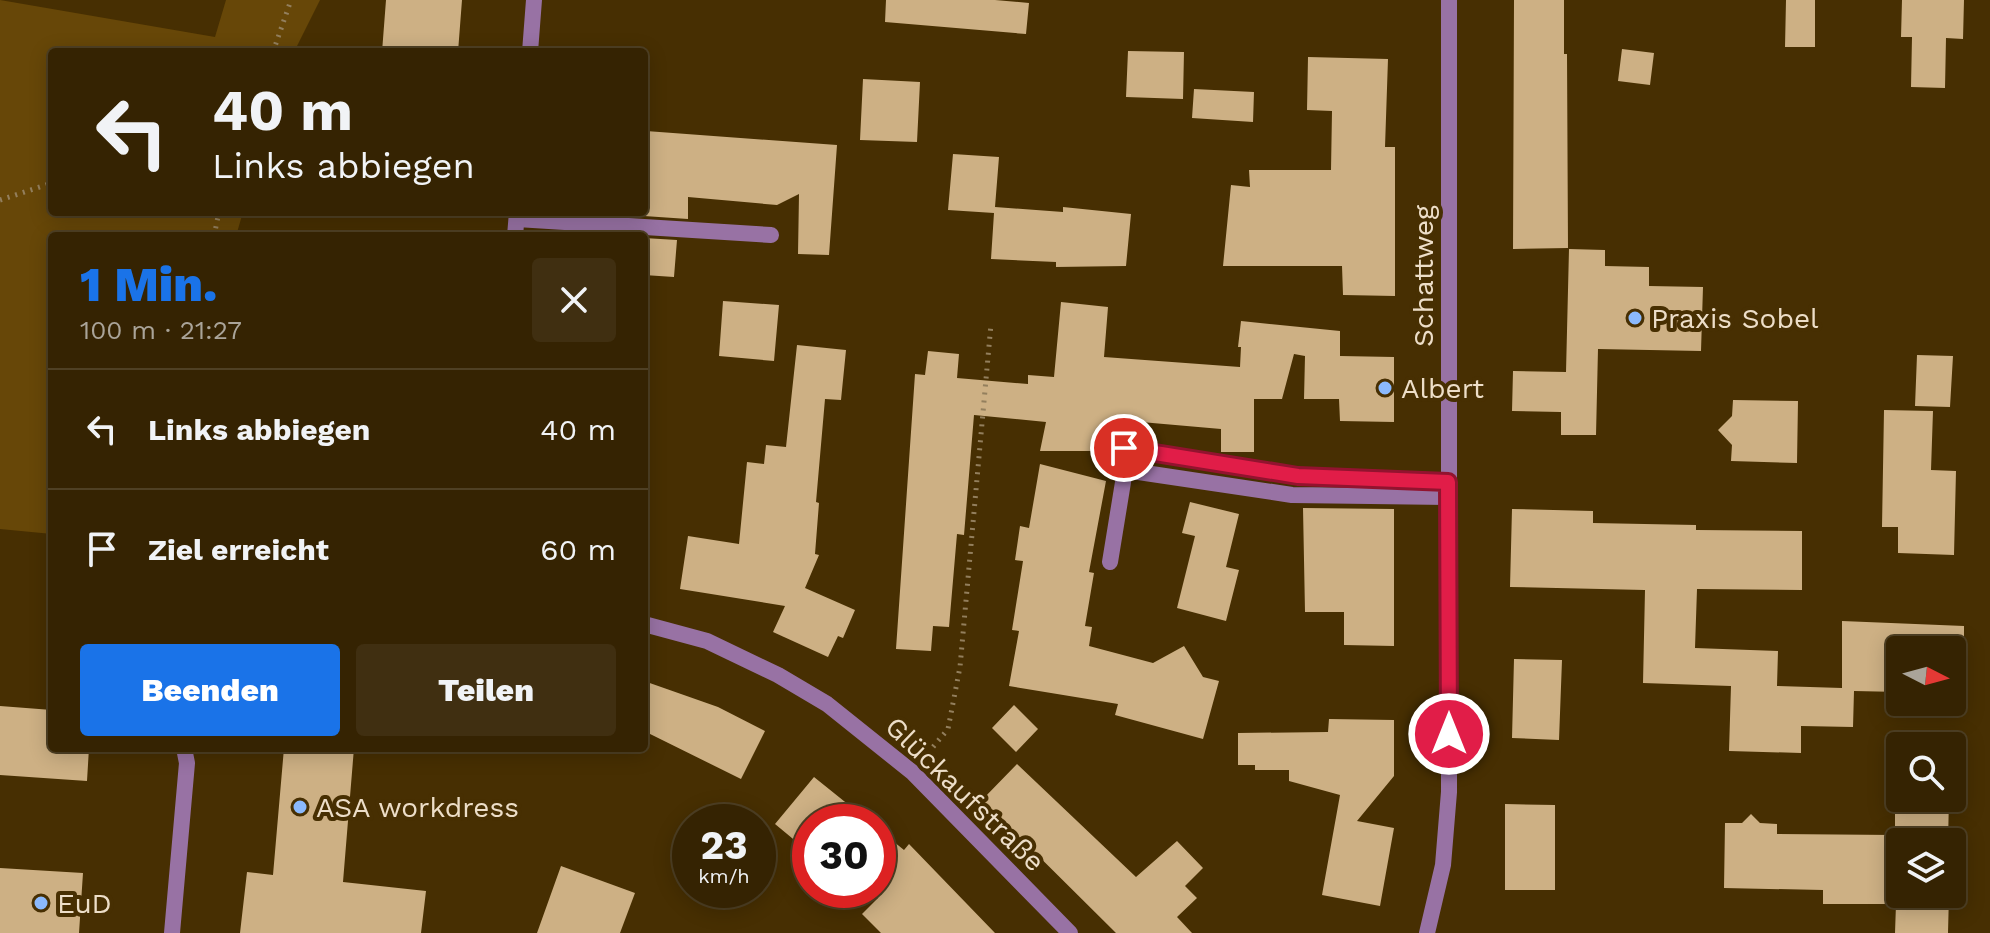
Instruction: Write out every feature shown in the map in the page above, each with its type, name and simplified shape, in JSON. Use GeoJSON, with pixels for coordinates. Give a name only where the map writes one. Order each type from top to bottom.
{"type":"FeatureCollection","features":[{"type":"Feature","properties":{"kind":"street"},"geometry":{"type":"LineString","coordinates":[[530,48],[534,0]]}},
{"type":"Feature","properties":{"kind":"street","name":"Schattweg"},"geometry":{"type":"LineString","coordinates":[[1427,933],[1443,865],[1449,792],[1449,0]]}},
{"type":"Feature","properties":{"kind":"street"},"geometry":{"type":"LineString","coordinates":[[516,222],[771,235]]}},
{"type":"Feature","properties":{"kind":"street"},"geometry":{"type":"LineString","coordinates":[[1124,448],[1298,476],[1448,490]]}},
{"type":"Feature","properties":{"kind":"street"},"geometry":{"type":"LineString","coordinates":[[1110,562],[1125,470],[1292,495],[1448,490]]}},
{"type":"Feature","properties":{"kind":"street","name":"Glückaufstraße"},"geometry":{"type":"LineString","coordinates":[[648,625],[707,641],[778,675],[827,704],[912,772],[1065,931]]}},
{"type":"Feature","properties":{"kind":"street"},"geometry":{"type":"LineString","coordinates":[[172,933],[187,763],[185,752]]}},
{"type":"Feature","properties":{"kind":"path"},"geometry":{"type":"LineString","coordinates":[[274,48],[291,0]]}},
{"type":"Feature","properties":{"kind":"path"},"geometry":{"type":"LineString","coordinates":[[0,200],[48,184]]}},
{"type":"Feature","properties":{"kind":"path"},"geometry":{"type":"LineString","coordinates":[[912,772],[948,729],[960,667],[991,324]]}},
{"type":"Feature","properties":{"kind":"shaded area"},"geometry":{"type":"Polygon","coordinates":[[[0,0],[215,37],[226,0],[320,0],[296,48],[48,48],[48,216],[242,216],[237,232],[48,232],[48,534],[0,529],[0,0]]]}},
{"type":"Feature","properties":{"kind":"building"},"geometry":{"type":"Polygon","coordinates":[[[386,0],[462,0],[458,48],[382,48],[386,0]]]}},
{"type":"Feature","properties":{"kind":"building"},"geometry":{"type":"Polygon","coordinates":[[[886,0],[1029,3],[1026,34],[885,22],[886,0]]]}},
{"type":"Feature","properties":{"kind":"building"},"geometry":{"type":"Polygon","coordinates":[[[1514,0],[1564,0],[1568,248],[1513,249],[1514,0]]]}},
{"type":"Feature","properties":{"kind":"building"},"geometry":{"type":"Polygon","coordinates":[[[1786,0],[1815,0],[1815,47],[1785,47],[1786,0]]]}},
{"type":"Feature","properties":{"kind":"building"},"geometry":{"type":"Polygon","coordinates":[[[1902,0],[1964,0],[1963,39],[1946,38],[1945,88],[1911,87],[1912,37],[1901,37],[1902,0]]]}},
{"type":"Feature","properties":{"kind":"building"},"geometry":{"type":"Polygon","coordinates":[[[1622,49],[1654,53],[1650,85],[1618,81],[1622,49]]]}},
{"type":"Feature","properties":{"kind":"building"},"geometry":{"type":"Polygon","coordinates":[[[1128,51],[1184,52],[1183,99],[1126,97],[1128,51]]]}},
{"type":"Feature","properties":{"kind":"building"},"geometry":{"type":"Polygon","coordinates":[[[1308,57],[1388,59],[1385,147],[1395,147],[1395,296],[1343,295],[1342,266],[1223,266],[1231,185],[1250,187],[1249,170],[1331,170],[1332,111],[1307,110],[1308,57]]]}},
{"type":"Feature","properties":{"kind":"building"},"geometry":{"type":"Polygon","coordinates":[[[863,79],[920,82],[917,142],[860,140],[863,79]]]}},
{"type":"Feature","properties":{"kind":"building"},"geometry":{"type":"Polygon","coordinates":[[[1194,89],[1254,92],[1253,122],[1192,118],[1194,89]]]}},
{"type":"Feature","properties":{"kind":"building"},"geometry":{"type":"Polygon","coordinates":[[[648,131],[837,145],[829,255],[798,254],[799,194],[777,205],[688,197],[688,219],[644,216],[648,216],[648,131]]]}},
{"type":"Feature","properties":{"kind":"building"},"geometry":{"type":"Polygon","coordinates":[[[953,154],[999,157],[995,207],[1063,212],[1063,207],[1131,214],[1126,266],[1056,267],[1056,262],[991,259],[994,213],[948,210],[953,154]]]}},
{"type":"Feature","properties":{"kind":"building"},"geometry":{"type":"Polygon","coordinates":[[[648,238],[677,240],[674,277],[648,275],[648,238]]]}},
{"type":"Feature","properties":{"kind":"building"},"geometry":{"type":"Polygon","coordinates":[[[1569,249],[1605,250],[1605,266],[1649,267],[1649,286],[1703,287],[1701,351],[1598,349],[1596,435],[1561,435],[1561,412],[1512,411],[1513,371],[1566,372],[1569,249]]]}},
{"type":"Feature","properties":{"kind":"building"},"geometry":{"type":"Polygon","coordinates":[[[723,301],[779,305],[774,361],[719,356],[723,301]]]}},
{"type":"Feature","properties":{"kind":"building"},"geometry":{"type":"Polygon","coordinates":[[[1061,302],[1108,307],[1104,357],[1240,367],[1241,347],[1238,347],[1241,321],[1340,331],[1340,356],[1394,357],[1394,422],[1340,421],[1339,399],[1304,399],[1305,356],[1294,354],[1282,399],[1254,399],[1254,452],[1221,452],[1221,429],[1118,420],[1112,451],[1040,451],[1046,422],[974,415],[964,535],[957,534],[949,627],[933,626],[931,651],[896,649],[915,374],[925,375],[928,351],[959,354],[957,378],[1028,384],[1028,375],[1054,377],[1061,302]]]}},
{"type":"Feature","properties":{"kind":"building"},"geometry":{"type":"Polygon","coordinates":[[[797,345],[846,350],[841,400],[825,399],[816,502],[819,503],[815,554],[819,555],[805,588],[855,610],[843,638],[838,636],[828,657],[773,632],[785,606],[680,589],[688,536],[739,544],[747,462],[764,464],[766,445],[786,447],[797,345]]]}},
{"type":"Feature","properties":{"kind":"building"},"geometry":{"type":"Polygon","coordinates":[[[1917,355],[1953,356],[1950,407],[1915,406],[1917,355]]]}},
{"type":"Feature","properties":{"kind":"building"},"geometry":{"type":"Polygon","coordinates":[[[1733,400],[1798,401],[1797,463],[1731,461],[1732,445],[1718,430],[1732,416],[1733,400]]]}},
{"type":"Feature","properties":{"kind":"building"},"geometry":{"type":"Polygon","coordinates":[[[1884,410],[1933,411],[1931,470],[1956,471],[1954,555],[1898,553],[1898,527],[1882,527],[1884,410]]]}},
{"type":"Feature","properties":{"kind":"building"},"geometry":{"type":"Polygon","coordinates":[[[1040,464],[1106,481],[1089,572],[1094,573],[1085,626],[1092,627],[1089,646],[1153,663],[1184,646],[1203,677],[1219,681],[1203,739],[1115,715],[1118,704],[1009,686],[1019,631],[1012,630],[1023,561],[1015,560],[1020,526],[1029,528],[1040,464]]]}},
{"type":"Feature","properties":{"kind":"building"},"geometry":{"type":"Polygon","coordinates":[[[1190,502],[1239,514],[1226,567],[1239,570],[1226,621],[1177,608],[1195,536],[1182,533],[1190,502]]]}},
{"type":"Feature","properties":{"kind":"building"},"geometry":{"type":"Polygon","coordinates":[[[1303,508],[1394,509],[1394,646],[1344,645],[1344,612],[1305,612],[1303,508]]]}},
{"type":"Feature","properties":{"kind":"building"},"geometry":{"type":"Polygon","coordinates":[[[1512,509],[1593,511],[1593,523],[1696,525],[1696,530],[1802,531],[1802,590],[1697,589],[1695,648],[1778,651],[1777,686],[1842,688],[1842,621],[1964,626],[1964,636],[1886,636],[1886,692],[1854,691],[1853,727],[1801,726],[1801,753],[1729,751],[1731,686],[1643,683],[1645,590],[1510,587],[1512,509]]]}},
{"type":"Feature","properties":{"kind":"building"},"geometry":{"type":"Polygon","coordinates":[[[1966,654],[1968,654],[1967,707],[1966,654]]]}},
{"type":"Feature","properties":{"kind":"building"},"geometry":{"type":"Polygon","coordinates":[[[1514,659],[1562,660],[1559,740],[1512,738],[1514,659]]]}},
{"type":"Feature","properties":{"kind":"building"},"geometry":{"type":"Polygon","coordinates":[[[648,682],[718,707],[765,731],[741,779],[648,733],[648,682]]]}},
{"type":"Feature","properties":{"kind":"building"},"geometry":{"type":"Polygon","coordinates":[[[1014,705],[1038,729],[1016,752],[992,728],[1014,705]]]}},
{"type":"Feature","properties":{"kind":"building"},"geometry":{"type":"Polygon","coordinates":[[[0,706],[48,710],[48,752],[89,752],[87,781],[0,775],[0,706]]]}},
{"type":"Feature","properties":{"kind":"building"},"geometry":{"type":"Polygon","coordinates":[[[1329,719],[1394,720],[1394,776],[1357,821],[1394,828],[1380,906],[1322,895],[1340,795],[1289,781],[1289,770],[1255,770],[1255,765],[1238,765],[1238,733],[1328,732],[1329,719]]]}},
{"type":"Feature","properties":{"kind":"building"},"geometry":{"type":"Polygon","coordinates":[[[284,752],[354,752],[343,882],[426,891],[421,933],[240,933],[247,872],[273,875],[284,752]]]}},
{"type":"Feature","properties":{"kind":"building"},"geometry":{"type":"Polygon","coordinates":[[[1017,764],[1136,877],[1177,841],[1203,868],[1185,886],[1197,898],[1177,917],[1192,933],[1116,933],[982,800],[1017,764]]]}},
{"type":"Feature","properties":{"kind":"building"},"geometry":{"type":"Polygon","coordinates":[[[814,777],[848,804],[792,804],[792,838],[776,823],[814,777]]]}},
{"type":"Feature","properties":{"kind":"building"},"geometry":{"type":"Polygon","coordinates":[[[1505,804],[1555,805],[1555,890],[1505,890],[1505,804]]]}},
{"type":"Feature","properties":{"kind":"building"},"geometry":{"type":"Polygon","coordinates":[[[1895,812],[1949,812],[1948,828],[1895,828],[1895,812]]]}},
{"type":"Feature","properties":{"kind":"building"},"geometry":{"type":"Polygon","coordinates":[[[1751,814],[1760,823],[1777,824],[1777,834],[1886,835],[1886,904],[1823,904],[1823,890],[1724,888],[1725,823],[1742,823],[1751,814]]]}},
{"type":"Feature","properties":{"kind":"building"},"geometry":{"type":"Polygon","coordinates":[[[896,844],[904,850],[909,844],[995,933],[881,933],[862,914],[868,908],[896,908],[896,844]]]}},
{"type":"Feature","properties":{"kind":"building"},"geometry":{"type":"Polygon","coordinates":[[[561,866],[635,893],[620,933],[537,933],[561,866]]]}},
{"type":"Feature","properties":{"kind":"building","name":"EuD"},"geometry":{"type":"Polygon","coordinates":[[[0,868],[83,873],[79,933],[0,933],[0,868]]]}},
{"type":"Feature","properties":{"kind":"building"},"geometry":{"type":"Polygon","coordinates":[[[1896,908],[1949,908],[1948,933],[1895,933],[1896,908]]]}},
{"type":"Feature","properties":{"kind":"place","name":"Praxis Sobel"},"geometry":{"type":"Point","coordinates":[1635,318]}},
{"type":"Feature","properties":{"kind":"place","name":"Albert"},"geometry":{"type":"Point","coordinates":[1385,388]}},
{"type":"Feature","properties":{"kind":"place","name":"ASA workdress"},"geometry":{"type":"Point","coordinates":[300,807]}},
{"type":"Feature","properties":{"kind":"place","name":"EuD"},"geometry":{"type":"Point","coordinates":[41,903]}},
{"type":"Feature","properties":{"kind":"route"},"geometry":{"type":"LineString","coordinates":[[1124,448],[1298,476],[1448,482],[1449,734]]}}]}
